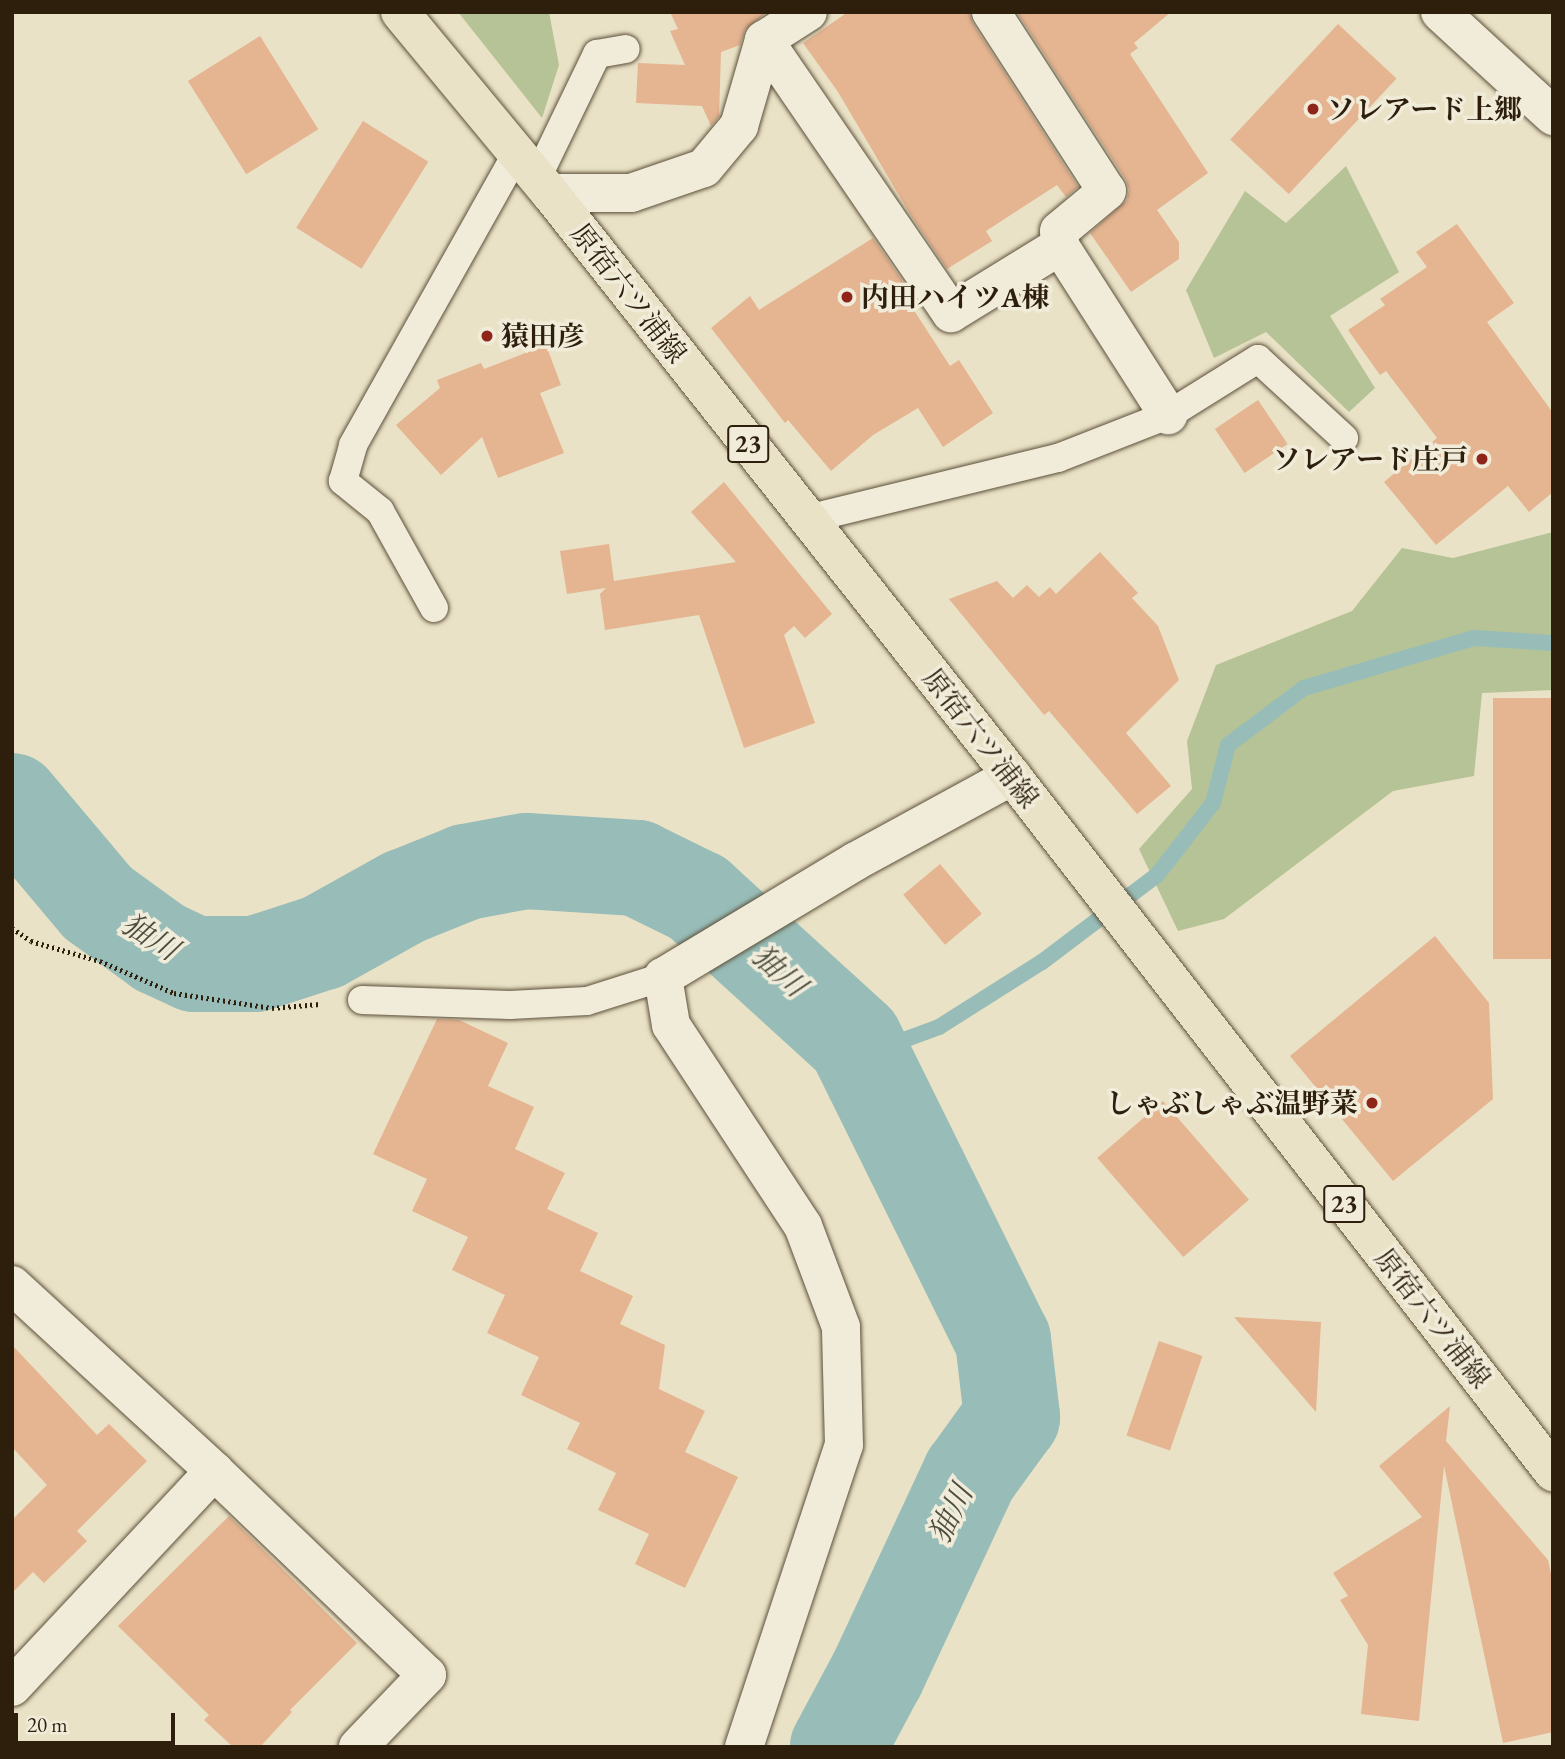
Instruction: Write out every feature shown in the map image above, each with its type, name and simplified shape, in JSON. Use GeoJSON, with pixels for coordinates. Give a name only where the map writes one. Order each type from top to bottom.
{"type":"FeatureCollection","features":[{"type":"Feature","properties":{"kind":"main road","name":"原宿六ツ浦線"},"geometry":{"type":"LineString","coordinates":[[400,12],[534,175],[1012,776],[1553,1472]]}},
{"type":"Feature","properties":{"kind":"street"},"geometry":{"type":"LineString","coordinates":[[534,175],[631,193],[704,168],[738,127],[764,40],[808,12]]}},
{"type":"Feature","properties":{"kind":"street"},"geometry":{"type":"LineString","coordinates":[[991,12],[1107,191],[1059,231],[1060,246],[1168,415]]}},
{"type":"Feature","properties":{"kind":"street"},"geometry":{"type":"LineString","coordinates":[[1440,12],[1553,116]]}},
{"type":"Feature","properties":{"kind":"street"},"geometry":{"type":"LineString","coordinates":[[764,40],[951,313],[1060,246]]}},
{"type":"Feature","properties":{"kind":"street"},"geometry":{"type":"LineString","coordinates":[[744,1747],[844,1445],[841,1326],[803,1226],[671,1025],[663,976],[856,861],[1012,776]]}},
{"type":"Feature","properties":{"kind":"street"},"geometry":{"type":"LineString","coordinates":[[13,1286],[215,1471],[427,1675],[358,1747]]}},
{"type":"Feature","properties":{"kind":"street"},"geometry":{"type":"LineString","coordinates":[[12,1687],[215,1471]]}},
{"type":"Feature","properties":{"kind":"lane"},"geometry":{"type":"LineString","coordinates":[[434,608],[380,511],[343,481],[353,445],[534,175],[597,54],[626,50]]}},
{"type":"Feature","properties":{"kind":"lane"},"geometry":{"type":"LineString","coordinates":[[807,519],[1058,457],[1168,415],[1258,359],[1344,438]]}},
{"type":"Feature","properties":{"kind":"lane"},"geometry":{"type":"LineString","coordinates":[[362,1000],[510,1005],[587,1002],[663,976]]}},
{"type":"Feature","properties":{"kind":"path"},"geometry":{"type":"LineString","coordinates":[[12,928],[31,941],[100,961],[174,993],[272,1008],[362,1000]]}},
{"type":"Feature","properties":{"kind":"green space"},"geometry":{"type":"Polygon","coordinates":[[[458,12],[549,12],[559,65],[542,118],[458,12]]]}},
{"type":"Feature","properties":{"kind":"green space"},"geometry":{"type":"Polygon","coordinates":[[[1346,166],[1399,272],[1330,316],[1375,388],[1349,412],[1266,332],[1214,358],[1186,290],[1245,191],[1286,223],[1346,166]]]}},
{"type":"Feature","properties":{"kind":"green space"},"geometry":{"type":"Polygon","coordinates":[[[1553,532],[1553,690],[1482,693],[1474,776],[1393,791],[1224,919],[1178,931],[1139,849],[1192,789],[1187,741],[1216,665],[1352,611],[1402,548],[1453,558],[1553,532]]]}},
{"type":"Feature","properties":{"kind":"building"},"geometry":{"type":"Polygon","coordinates":[[[670,12],[767,12],[745,30],[740,45],[721,52],[719,116],[711,126],[702,106],[636,103],[638,63],[685,65],[670,31],[678,29],[670,12]]]}},
{"type":"Feature","properties":{"kind":"building"},"geometry":{"type":"Polygon","coordinates":[[[848,12],[969,12],[973,24],[1078,187],[1066,197],[1057,185],[986,231],[992,241],[947,269],[910,214],[838,92],[803,43],[848,12]]]}},
{"type":"Feature","properties":{"kind":"building"},"geometry":{"type":"Polygon","coordinates":[[[1017,12],[1171,12],[1134,43],[1138,48],[1130,54],[1208,173],[1157,210],[1179,242],[1179,259],[1131,292],[1090,233],[1127,200],[1129,190],[1126,180],[1017,12]]]}},
{"type":"Feature","properties":{"kind":"building","name":"ソレアード上郷"},"geometry":{"type":"Polygon","coordinates":[[[1338,24],[1397,79],[1289,194],[1230,140],[1338,24]]]}},
{"type":"Feature","properties":{"kind":"building"},"geometry":{"type":"Polygon","coordinates":[[[260,36],[318,129],[246,174],[188,81],[260,36]]]}},
{"type":"Feature","properties":{"kind":"building"},"geometry":{"type":"Polygon","coordinates":[[[363,121],[428,162],[362,269],[296,228],[363,121]]]}},
{"type":"Feature","properties":{"kind":"building"},"geometry":{"type":"Polygon","coordinates":[[[1457,224],[1514,303],[1487,322],[1553,413],[1553,492],[1529,512],[1508,486],[1436,545],[1384,482],[1437,438],[1386,371],[1380,375],[1348,330],[1385,305],[1380,299],[1427,267],[1416,252],[1457,224]]]}},
{"type":"Feature","properties":{"kind":"building"},"geometry":{"type":"Polygon","coordinates":[[[873,238],[910,292],[904,295],[950,366],[959,360],[993,413],[943,447],[918,408],[873,435],[831,471],[788,420],[785,423],[711,328],[750,296],[759,310],[873,238]]]}},
{"type":"Feature","properties":{"kind":"building"},"geometry":{"type":"Polygon","coordinates":[[[546,345],[561,385],[540,393],[564,453],[498,478],[482,437],[441,475],[396,425],[440,388],[437,380],[481,363],[484,369],[546,345]]]}},
{"type":"Feature","properties":{"kind":"building"},"geometry":{"type":"Polygon","coordinates":[[[1258,400],[1288,444],[1245,473],[1215,429],[1258,400]]]}},
{"type":"Feature","properties":{"kind":"building"},"geometry":{"type":"Polygon","coordinates":[[[724,482],[832,614],[805,638],[794,626],[784,635],[815,723],[744,748],[699,615],[605,630],[600,594],[606,588],[567,594],[560,551],[609,544],[614,581],[736,562],[691,512],[724,482]]]}},
{"type":"Feature","properties":{"kind":"building"},"geometry":{"type":"Polygon","coordinates":[[[1100,552],[1138,593],[1132,598],[1158,626],[1179,680],[1126,733],[1171,786],[1137,814],[1049,711],[1044,715],[949,599],[997,581],[1013,598],[1027,585],[1039,597],[1050,587],[1056,594],[1100,552]]]}},
{"type":"Feature","properties":{"kind":"building"},"geometry":{"type":"Polygon","coordinates":[[[1493,698],[1553,698],[1553,959],[1493,959],[1493,698]]]}},
{"type":"Feature","properties":{"kind":"building"},"geometry":{"type":"Polygon","coordinates":[[[940,864],[982,914],[945,945],[903,895],[940,864]]]}},
{"type":"Feature","properties":{"kind":"building"},"geometry":{"type":"Polygon","coordinates":[[[1435,936],[1489,1003],[1493,1099],[1393,1181],[1290,1056],[1435,936]]]}},
{"type":"Feature","properties":{"kind":"building"},"geometry":{"type":"Polygon","coordinates":[[[437,1019],[459,1020],[508,1043],[488,1086],[534,1107],[515,1149],[565,1173],[547,1209],[598,1233],[580,1271],[633,1296],[620,1324],[665,1345],[659,1389],[705,1411],[685,1452],[738,1477],[685,1588],[635,1564],[649,1534],[598,1510],[616,1473],[567,1449],[580,1423],[521,1395],[539,1357],[487,1333],[505,1295],[452,1270],[468,1237],[412,1211],[427,1179],[373,1154],[437,1019]]]}},
{"type":"Feature","properties":{"kind":"building"},"geometry":{"type":"Polygon","coordinates":[[[1163,1101],[1249,1200],[1183,1257],[1097,1158],[1163,1101]]]}},
{"type":"Feature","properties":{"kind":"building"},"geometry":{"type":"Polygon","coordinates":[[[1234,1317],[1321,1322],[1316,1412],[1234,1317]]]}},
{"type":"Feature","properties":{"kind":"building"},"geometry":{"type":"Polygon","coordinates":[[[1159,1341],[1202,1356],[1170,1451],[1126,1436],[1159,1341]]]}},
{"type":"Feature","properties":{"kind":"building"},"geometry":{"type":"Polygon","coordinates":[[[12,1345],[97,1435],[109,1424],[147,1461],[77,1531],[87,1541],[44,1583],[33,1572],[12,1593],[12,1520],[47,1485],[12,1447],[12,1345]]]}},
{"type":"Feature","properties":{"kind":"building"},"geometry":{"type":"Polygon","coordinates":[[[1450,1406],[1446,1441],[1548,1560],[1553,1583],[1553,1732],[1503,1743],[1444,1466],[1419,1721],[1361,1714],[1368,1645],[1340,1600],[1348,1596],[1333,1573],[1422,1517],[1379,1466],[1450,1406]]]}},
{"type":"Feature","properties":{"kind":"building"},"geometry":{"type":"Polygon","coordinates":[[[229,1516],[357,1643],[290,1710],[292,1712],[260,1747],[233,1747],[204,1720],[209,1715],[118,1626],[229,1516]]]}},
{"type":"Feature","properties":{"kind":"waterway"},"geometry":{"type":"LineString","coordinates":[[863,1055],[939,1027],[1042,962],[1157,875],[1213,803],[1228,745],[1304,688],[1474,638],[1553,643]]}},
{"type":"Feature","properties":{"kind":"waterway","name":"㹨川"},"geometry":{"type":"LineString","coordinates":[[12,801],[98,903],[160,948],[195,964],[255,964],[323,942],[404,897],[466,872],[526,861],[637,868],[698,898],[855,1041],[1003,1340],[1012,1417],[970,1475],[877,1674],[838,1747]]}},
{"type":"Feature","properties":{"kind":"place","name":"ソレアード上郷"},"geometry":{"type":"Point","coordinates":[1313,109]}},
{"type":"Feature","properties":{"kind":"place","name":"内田ハイツA棟"},"geometry":{"type":"Point","coordinates":[847,297]}},
{"type":"Feature","properties":{"kind":"place","name":"猿田彦"},"geometry":{"type":"Point","coordinates":[487,336]}},
{"type":"Feature","properties":{"kind":"place","name":"ソレアード庄戸"},"geometry":{"type":"Point","coordinates":[1482,459]}},
{"type":"Feature","properties":{"kind":"place","name":"しゃぶしゃぶ温野菜"},"geometry":{"type":"Point","coordinates":[1372,1103]}}]}
